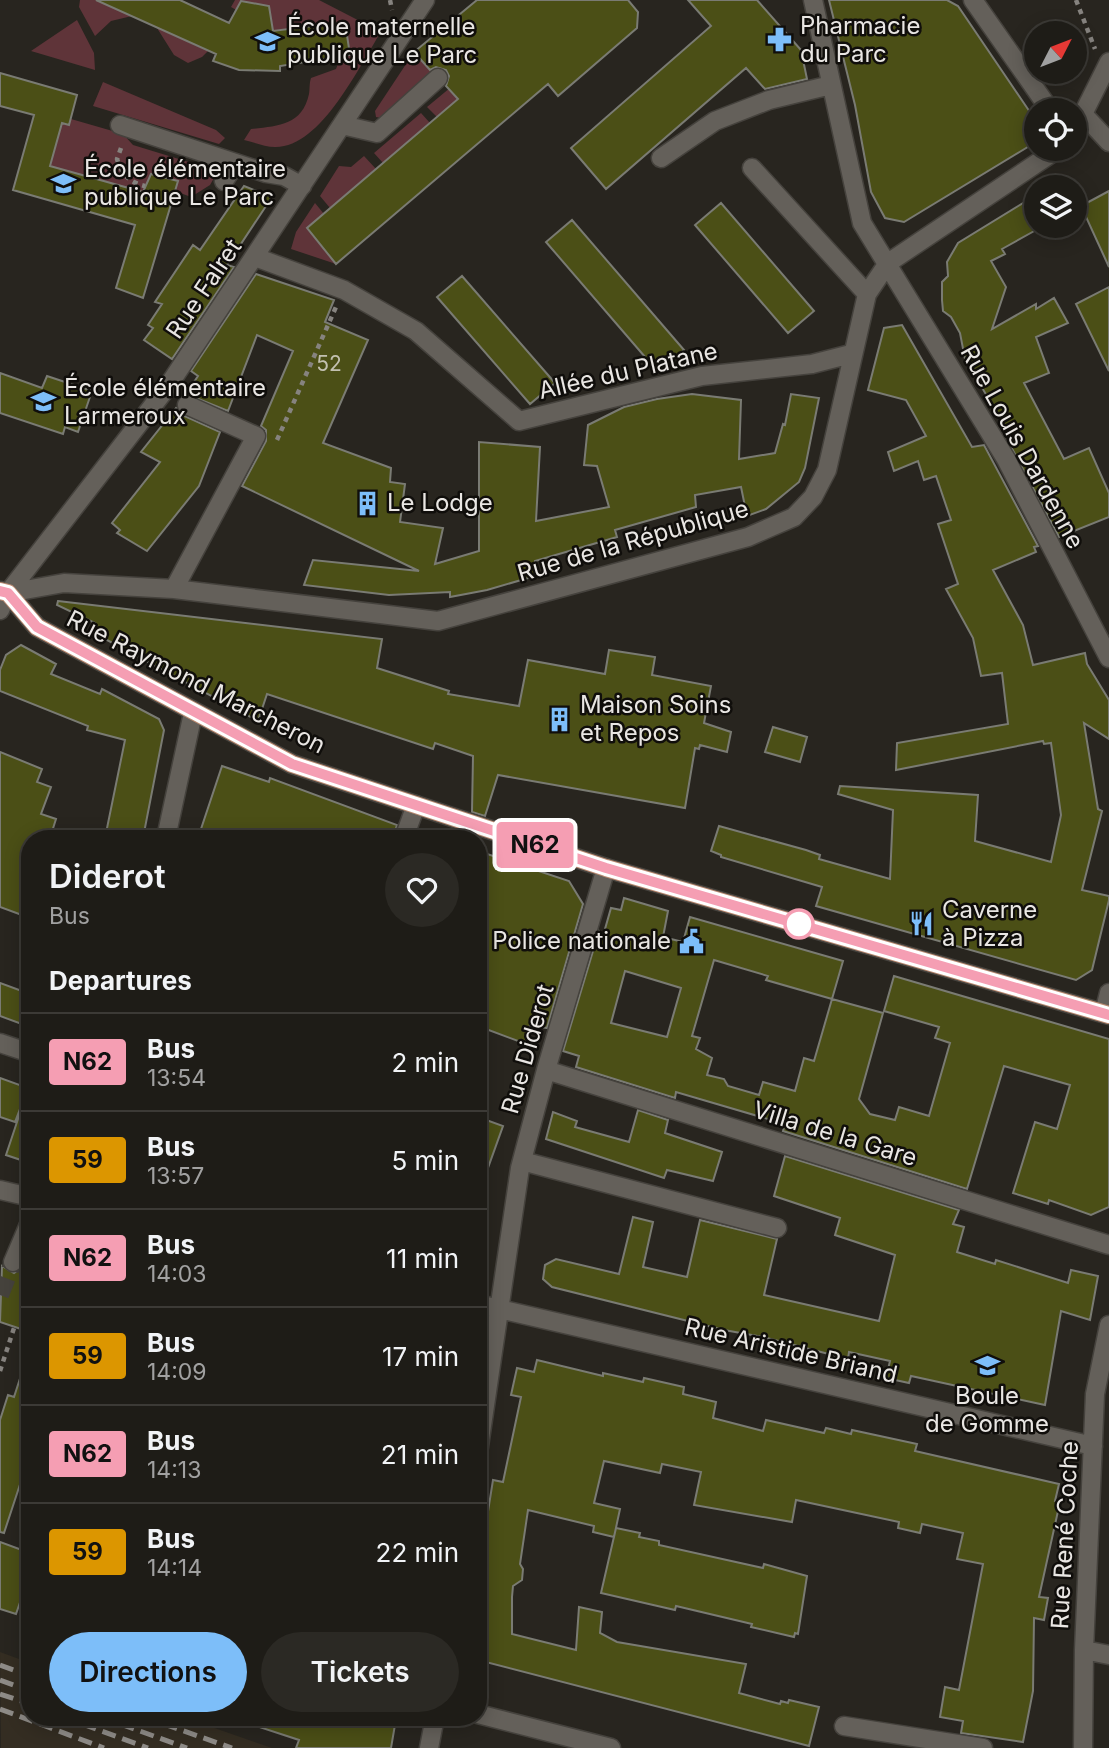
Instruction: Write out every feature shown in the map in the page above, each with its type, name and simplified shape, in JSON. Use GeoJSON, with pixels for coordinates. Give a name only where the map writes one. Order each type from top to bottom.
{"type":"FeatureCollection","features":[{"type":"Feature","properties":{"kind":"main road","name":"Rue Raymond Marcheron"},"geometry":{"type":"LineString","coordinates":[[4,592],[37,627],[292,764],[606,868],[1107,1014]]}},
{"type":"Feature","properties":{"kind":"street","name":"Rue Falret"},"geometry":{"type":"LineString","coordinates":[[0,610],[4,592],[168,386],[425,0]]}},
{"type":"Feature","properties":{"kind":"street","name":"Rue Louis Dardenne"},"geometry":{"type":"LineString","coordinates":[[813,0],[862,223],[1006,459],[1108,654]]}},
{"type":"Feature","properties":{"kind":"street"},"geometry":{"type":"LineString","coordinates":[[973,0],[1042,98]]}},
{"type":"Feature","properties":{"kind":"street"},"geometry":{"type":"LineString","coordinates":[[1087,102],[1100,61]]}},
{"type":"Feature","properties":{"kind":"street"},"geometry":{"type":"LineString","coordinates":[[342,125],[377,133],[438,78]]}},
{"type":"Feature","properties":{"kind":"street"},"geometry":{"type":"LineString","coordinates":[[661,158],[715,121],[769,100],[831,85]]}},
{"type":"Feature","properties":{"kind":"street"},"geometry":{"type":"LineString","coordinates":[[1087,118],[1109,142]]}},
{"type":"Feature","properties":{"kind":"street"},"geometry":{"type":"LineString","coordinates":[[124,132],[284,176],[302,186]]}},
{"type":"Feature","properties":{"kind":"street","name":"Rue de la République"},"geometry":{"type":"LineString","coordinates":[[4,592],[64,583],[174,589],[438,621],[748,537],[794,517],[813,497],[827,470],[851,354],[867,294],[888,264],[1040,161]]}},
{"type":"Feature","properties":{"kind":"street"},"geometry":{"type":"LineString","coordinates":[[224,181],[236,163]]}},
{"type":"Feature","properties":{"kind":"street"},"geometry":{"type":"LineString","coordinates":[[752,168],[867,294]]}},
{"type":"Feature","properties":{"kind":"street","name":"Allée du Platane"},"geometry":{"type":"LineString","coordinates":[[255,257],[344,290],[416,331],[519,421],[702,376],[812,364],[851,354]]}},
{"type":"Feature","properties":{"kind":"street"},"geometry":{"type":"LineString","coordinates":[[174,589],[256,436],[187,405]]}},
{"type":"Feature","properties":{"kind":"street"},"geometry":{"type":"LineString","coordinates":[[168,830],[193,713]]}},
{"type":"Feature","properties":{"kind":"street"},"geometry":{"type":"LineString","coordinates":[[407,830],[416,805]]}},
{"type":"Feature","properties":{"kind":"street","name":"Rue Diderot"},"geometry":{"type":"LineString","coordinates":[[487,1397],[522,1161],[606,868]]}},
{"type":"Feature","properties":{"kind":"street"},"geometry":{"type":"LineString","coordinates":[[1107,1014],[1109,993]]}},
{"type":"Feature","properties":{"kind":"street"},"geometry":{"type":"LineString","coordinates":[[0,1043],[21,1050]]}},
{"type":"Feature","properties":{"kind":"street","name":"Villa de la Gare"},"geometry":{"type":"LineString","coordinates":[[546,1070],[1109,1245]]}},
{"type":"Feature","properties":{"kind":"street"},"geometry":{"type":"LineString","coordinates":[[522,1161],[777,1228]]}},
{"type":"Feature","properties":{"kind":"street"},"geometry":{"type":"LineString","coordinates":[[0,1190],[21,1195]]}},
{"type":"Feature","properties":{"kind":"street"},"geometry":{"type":"LineString","coordinates":[[13,1262],[21,1243]]}},
{"type":"Feature","properties":{"kind":"street","name":"Rue Aristide Briand"},"geometry":{"type":"LineString","coordinates":[[487,1306],[1093,1446]]}},
{"type":"Feature","properties":{"kind":"street","name":"Rue René Coche"},"geometry":{"type":"LineString","coordinates":[[1083,1748],[1084,1650],[1095,1394],[1109,1325]]}},
{"type":"Feature","properties":{"kind":"street"},"geometry":{"type":"LineString","coordinates":[[1084,1650],[1109,1655]]}},
{"type":"Feature","properties":{"kind":"street"},"geometry":{"type":"LineString","coordinates":[[487,1716],[611,1748]]}},
{"type":"Feature","properties":{"kind":"street"},"geometry":{"type":"LineString","coordinates":[[429,1748],[433,1726]]}},
{"type":"Feature","properties":{"kind":"street"},"geometry":{"type":"LineString","coordinates":[[844,1726],[983,1748]]}},
{"type":"Feature","properties":{"kind":"path"},"geometry":{"type":"LineString","coordinates":[[1076,0],[1100,61]]}},
{"type":"Feature","properties":{"kind":"path"},"geometry":{"type":"LineString","coordinates":[[124,132],[117,159],[120,169],[134,183],[145,186]]}},
{"type":"Feature","properties":{"kind":"path"},"geometry":{"type":"LineString","coordinates":[[256,436],[275,446],[344,290]]}},
{"type":"Feature","properties":{"kind":"path"},"geometry":{"type":"LineString","coordinates":[[0,1371],[14,1328]]}},
{"type":"Feature","properties":{"kind":"shaded area"},"geometry":{"type":"Polygon","coordinates":[[[80,0],[96,0],[132,16],[111,21],[95,36],[79,7],[80,0]]]}},
{"type":"Feature","properties":{"kind":"shaded area"},"geometry":{"type":"Polygon","coordinates":[[[235,0],[319,0],[381,32],[337,103],[308,134],[292,144],[271,147],[244,140],[251,129],[279,125],[301,113],[306,105],[311,78],[336,69],[341,56],[350,55],[345,23],[273,31],[231,7],[235,0]]]}},
{"type":"Feature","properties":{"kind":"shaded area"},"geometry":{"type":"Polygon","coordinates":[[[77,20],[94,53],[95,70],[31,51],[77,20]]]}},
{"type":"Feature","properties":{"kind":"shaded area"},"geometry":{"type":"Polygon","coordinates":[[[157,28],[208,51],[188,63],[174,55],[157,28]]]}},
{"type":"Feature","properties":{"kind":"shaded area"},"geometry":{"type":"Polygon","coordinates":[[[414,52],[433,72],[381,118],[376,117],[375,111],[414,52]]]}},
{"type":"Feature","properties":{"kind":"shaded area"},"geometry":{"type":"Polygon","coordinates":[[[474,68],[483,78],[437,117],[427,107],[474,68]]]}},
{"type":"Feature","properties":{"kind":"shaded area"},"geometry":{"type":"Polygon","coordinates":[[[103,82],[216,130],[225,138],[219,144],[93,106],[103,82]]]}},
{"type":"Feature","properties":{"kind":"shaded area"},"geometry":{"type":"Polygon","coordinates":[[[421,113],[430,123],[383,163],[374,153],[421,113]]]}},
{"type":"Feature","properties":{"kind":"shaded area"},"geometry":{"type":"Polygon","coordinates":[[[71,119],[123,134],[133,145],[218,171],[210,185],[191,197],[175,191],[178,181],[151,174],[143,192],[50,166],[62,123],[69,125],[71,119]]]}},
{"type":"Feature","properties":{"kind":"shaded area"},"geometry":{"type":"Polygon","coordinates":[[[364,156],[376,169],[330,208],[320,196],[339,166],[351,167],[364,156]]]}},
{"type":"Feature","properties":{"kind":"shaded area"},"geometry":{"type":"Polygon","coordinates":[[[315,203],[324,214],[307,228],[336,264],[291,249],[296,232],[315,203]]]}},
{"type":"Feature","properties":{"kind":"shaded area"},"geometry":{"type":"Polygon","coordinates":[[[0,1652],[21,1660],[21,1726],[209,1726],[272,1748],[1,1748],[0,1652]]]}},
{"type":"Feature","properties":{"kind":"building","name":"École maternelle publique Le Parc"},"geometry":{"type":"Polygon","coordinates":[[[96,0],[180,0],[229,23],[241,1],[269,6],[273,31],[345,22],[350,55],[280,66],[280,71],[239,70],[213,61],[216,54],[96,0]]]}},
{"type":"Feature","properties":{"kind":"building"},"geometry":{"type":"Polygon","coordinates":[[[477,0],[628,0],[638,12],[637,28],[558,96],[548,84],[336,264],[307,228],[458,99],[446,86],[449,76],[446,70],[436,67],[430,70],[414,52],[477,0]]]}},
{"type":"Feature","properties":{"kind":"building"},"geometry":{"type":"Polygon","coordinates":[[[688,0],[757,0],[801,50],[807,79],[765,89],[746,68],[606,189],[571,148],[711,26],[688,0]]]}},
{"type":"Feature","properties":{"kind":"building"},"geometry":{"type":"Polygon","coordinates":[[[829,0],[947,0],[958,6],[1024,103],[1024,149],[904,222],[885,218],[871,192],[855,105],[829,0]]]}},
{"type":"Feature","properties":{"kind":"building","name":"École élémentaire publique Le Parc"},"geometry":{"type":"Polygon","coordinates":[[[0,73],[77,95],[69,125],[62,123],[50,166],[143,192],[151,174],[178,181],[143,298],[116,288],[135,225],[13,190],[34,115],[0,106],[0,73]]]}},
{"type":"Feature","properties":{"kind":"building"},"geometry":{"type":"Polygon","coordinates":[[[244,186],[272,197],[227,265],[234,267],[172,359],[144,340],[153,328],[148,325],[162,304],[155,302],[193,245],[200,250],[244,186]]]}},
{"type":"Feature","properties":{"kind":"building"},"geometry":{"type":"Polygon","coordinates":[[[1109,191],[1109,267],[1087,219],[1087,203],[1109,191]]]}},
{"type":"Feature","properties":{"kind":"building"},"geometry":{"type":"Polygon","coordinates":[[[1024,202],[1024,237],[1002,249],[1005,254],[991,261],[1006,287],[992,329],[1036,304],[1036,309],[1054,298],[1068,323],[1036,337],[1049,373],[1024,383],[1064,459],[1089,448],[1109,493],[1109,517],[1059,537],[1008,441],[1013,440],[965,359],[960,333],[951,317],[943,311],[942,282],[948,276],[947,262],[958,243],[1024,202]]]}},
{"type":"Feature","properties":{"kind":"building"},"geometry":{"type":"Polygon","coordinates":[[[721,203],[814,311],[788,333],[695,225],[721,203]]]}},
{"type":"Feature","properties":{"kind":"building"},"geometry":{"type":"Polygon","coordinates":[[[572,220],[684,350],[658,372],[546,242],[572,220]]]}},
{"type":"Feature","properties":{"kind":"building"},"geometry":{"type":"Polygon","coordinates":[[[256,274],[334,300],[325,322],[368,340],[323,443],[391,468],[390,482],[405,484],[400,522],[443,528],[435,564],[479,551],[479,442],[540,447],[536,521],[609,507],[597,466],[584,465],[588,425],[624,407],[657,399],[692,394],[741,400],[739,459],[775,453],[783,424],[785,425],[791,394],[819,398],[805,468],[799,482],[766,509],[747,516],[741,487],[695,495],[696,507],[615,530],[617,537],[535,561],[535,576],[487,590],[450,597],[450,592],[389,595],[304,585],[313,560],[419,571],[242,486],[266,441],[266,430],[261,426],[293,351],[257,335],[228,411],[186,394],[198,376],[191,371],[256,274]]]}},
{"type":"Feature","properties":{"kind":"building"},"geometry":{"type":"Polygon","coordinates":[[[462,276],[555,383],[530,404],[437,297],[462,276]]]}},
{"type":"Feature","properties":{"kind":"building"},"geometry":{"type":"Polygon","coordinates":[[[1109,287],[1109,371],[1076,304],[1109,287]]]}},
{"type":"Feature","properties":{"kind":"building"},"geometry":{"type":"Polygon","coordinates":[[[902,325],[972,447],[984,445],[1038,546],[1034,547],[1036,552],[993,570],[1023,625],[1033,665],[1085,653],[1087,664],[1109,700],[1109,739],[1084,723],[1098,809],[1102,811],[1082,890],[1109,896],[1109,900],[1092,970],[1076,980],[816,906],[822,887],[721,857],[711,851],[719,826],[806,850],[820,855],[819,859],[890,879],[893,810],[838,794],[840,786],[978,795],[975,841],[1051,862],[1061,815],[1051,743],[1044,744],[1043,741],[896,770],[897,743],[1008,724],[1002,673],[981,676],[973,638],[946,589],[958,584],[938,524],[951,520],[936,476],[924,480],[918,461],[894,471],[888,452],[926,436],[906,400],[868,390],[884,328],[902,325]]]}},
{"type":"Feature","properties":{"kind":"building","name":"École élémentaire Larmeroux"},"geometry":{"type":"Polygon","coordinates":[[[0,373],[42,388],[47,376],[92,391],[78,432],[65,427],[63,434],[0,413],[0,373]]]}},
{"type":"Feature","properties":{"kind":"building"},"geometry":{"type":"Polygon","coordinates":[[[176,408],[182,415],[220,432],[199,486],[147,551],[117,533],[120,530],[112,523],[160,462],[141,452],[176,408]]]}},
{"type":"Feature","properties":{"kind":"building"},"geometry":{"type":"Polygon","coordinates":[[[58,601],[382,639],[377,668],[449,691],[448,694],[519,706],[528,660],[605,674],[609,650],[655,657],[652,675],[711,686],[704,723],[731,732],[727,752],[700,745],[699,749],[695,748],[685,808],[498,775],[485,816],[472,812],[473,756],[435,743],[433,749],[267,694],[258,721],[92,632],[95,623],[57,605],[58,601]]]}},
{"type":"Feature","properties":{"kind":"building"},"geometry":{"type":"Polygon","coordinates":[[[21,645],[56,664],[51,674],[100,694],[102,689],[159,719],[164,730],[145,830],[107,830],[125,740],[87,730],[88,726],[0,691],[0,670],[6,655],[21,645]]]}},
{"type":"Feature","properties":{"kind":"building"},"geometry":{"type":"Polygon","coordinates":[[[773,727],[807,737],[800,762],[765,752],[773,727]]]}},
{"type":"Feature","properties":{"kind":"building"},"geometry":{"type":"Polygon","coordinates":[[[0,752],[42,769],[37,782],[51,787],[41,814],[56,819],[53,830],[21,830],[21,915],[0,907],[0,752]]]}},
{"type":"Feature","properties":{"kind":"building"},"geometry":{"type":"Polygon","coordinates":[[[222,766],[269,782],[270,778],[397,825],[395,830],[201,830],[222,766]]]}},
{"type":"Feature","properties":{"kind":"building"},"geometry":{"type":"Polygon","coordinates":[[[487,854],[569,881],[583,904],[547,1028],[530,1025],[526,1044],[487,1029],[487,854]]]}},
{"type":"Feature","properties":{"kind":"building"},"geometry":{"type":"Polygon","coordinates":[[[624,898],[668,911],[663,937],[683,942],[690,917],[843,961],[832,999],[883,1013],[859,1099],[870,1114],[895,1120],[899,1107],[929,1116],[950,1043],[935,1038],[939,1027],[884,1011],[894,976],[1109,1039],[1109,1207],[1091,1215],[1049,1200],[1048,1204],[1013,1193],[1035,1122],[1057,1129],[1070,1085],[1004,1066],[967,1189],[783,1131],[785,1124],[676,1092],[675,1098],[576,1067],[579,1056],[563,1051],[599,931],[603,936],[611,908],[621,910],[624,898]],[[714,960],[692,1036],[700,1038],[696,1049],[712,1058],[707,1075],[724,1079],[728,1086],[759,1095],[763,1082],[795,1091],[804,1058],[814,1061],[832,999],[766,980],[768,976],[714,960]],[[625,971],[611,1023],[667,1037],[681,988],[625,971]]]}},
{"type":"Feature","properties":{"kind":"building"},"geometry":{"type":"Polygon","coordinates":[[[0,983],[21,991],[21,1024],[0,1016],[0,983]]]}},
{"type":"Feature","properties":{"kind":"building"},"geometry":{"type":"Polygon","coordinates":[[[0,1078],[21,1086],[21,1106],[15,1122],[0,1117],[0,1078]]]}},
{"type":"Feature","properties":{"kind":"building"},"geometry":{"type":"Polygon","coordinates":[[[21,1110],[21,1160],[6,1155],[21,1110]]]}},
{"type":"Feature","properties":{"kind":"building"},"geometry":{"type":"Polygon","coordinates":[[[638,1110],[668,1120],[665,1133],[722,1152],[713,1181],[667,1170],[664,1178],[546,1139],[553,1112],[577,1121],[575,1127],[629,1142],[638,1110]]]}},
{"type":"Feature","properties":{"kind":"building"},"geometry":{"type":"Polygon","coordinates":[[[487,1120],[503,1126],[487,1171],[487,1120]]]}},
{"type":"Feature","properties":{"kind":"building"},"geometry":{"type":"Polygon","coordinates":[[[785,1156],[959,1210],[953,1224],[964,1227],[957,1252],[995,1264],[996,1260],[1068,1283],[1071,1270],[1098,1276],[1090,1320],[1061,1311],[1045,1405],[911,1376],[909,1383],[886,1378],[890,1361],[849,1352],[848,1359],[724,1330],[552,1287],[543,1279],[545,1265],[556,1259],[619,1274],[633,1217],[653,1222],[643,1267],[687,1277],[700,1220],[777,1239],[764,1295],[879,1321],[895,1255],[835,1235],[840,1218],[774,1196],[785,1156]]]}},
{"type":"Feature","properties":{"kind":"building"},"geometry":{"type":"Polygon","coordinates":[[[2,1266],[14,1273],[21,1268],[21,1329],[0,1322],[2,1266]]]}},
{"type":"Feature","properties":{"kind":"building"},"geometry":{"type":"Polygon","coordinates":[[[537,1360],[603,1376],[603,1373],[643,1382],[644,1378],[684,1387],[683,1394],[716,1402],[713,1418],[763,1431],[766,1420],[824,1433],[826,1428],[851,1434],[852,1430],[917,1444],[915,1451],[1059,1484],[1055,1501],[1060,1502],[1039,1597],[1048,1598],[1044,1620],[1034,1618],[1033,1691],[1023,1742],[961,1733],[963,1721],[940,1717],[945,1687],[959,1690],[983,1564],[957,1559],[963,1533],[922,1524],[920,1533],[898,1528],[899,1522],[796,1500],[792,1522],[694,1505],[701,1472],[662,1464],[660,1473],[604,1461],[594,1503],[620,1509],[614,1537],[593,1532],[594,1526],[528,1510],[520,1564],[523,1569],[522,1580],[513,1586],[512,1634],[576,1650],[579,1607],[602,1612],[600,1633],[617,1642],[746,1664],[739,1693],[780,1704],[781,1701],[788,1703],[789,1700],[819,1707],[809,1746],[487,1662],[487,1518],[493,1480],[503,1482],[521,1397],[511,1395],[517,1368],[534,1372],[537,1360]]]}},
{"type":"Feature","properties":{"kind":"building"},"geometry":{"type":"Polygon","coordinates":[[[21,1375],[21,1481],[4,1533],[0,1532],[0,1420],[8,1395],[14,1397],[21,1375]]]}},
{"type":"Feature","properties":{"kind":"building"},"geometry":{"type":"Polygon","coordinates":[[[616,1528],[640,1533],[639,1537],[659,1541],[659,1545],[763,1568],[764,1564],[807,1576],[798,1634],[795,1633],[794,1637],[676,1606],[675,1610],[601,1593],[616,1528]]]}},
{"type":"Feature","properties":{"kind":"building"},"geometry":{"type":"Polygon","coordinates":[[[0,1542],[21,1550],[21,1599],[16,1614],[0,1609],[0,1542]]]}},
{"type":"Feature","properties":{"kind":"building"},"geometry":{"type":"Polygon","coordinates":[[[256,1726],[395,1726],[391,1748],[296,1748],[299,1740],[256,1726]]]}},
{"type":"Feature","properties":{"kind":"tunnel"},"geometry":{"type":"LineString","coordinates":[[0,1295],[13,1262]]}},
{"type":"Feature","properties":{"kind":"railway"},"geometry":{"type":"LineString","coordinates":[[0,1665],[21,1673]]}},
{"type":"Feature","properties":{"kind":"railway"},"geometry":{"type":"LineString","coordinates":[[0,1680],[21,1688]]}},
{"type":"Feature","properties":{"kind":"railway"},"geometry":{"type":"LineString","coordinates":[[0,1694],[21,1701]]}},
{"type":"Feature","properties":{"kind":"railway"},"geometry":{"type":"LineString","coordinates":[[0,1709],[21,1717]]}},
{"type":"Feature","properties":{"kind":"railway"},"geometry":{"type":"LineString","coordinates":[[45,1726],[104,1748]]}},
{"type":"Feature","properties":{"kind":"railway"},"geometry":{"type":"LineString","coordinates":[[88,1726],[148,1748]]}},
{"type":"Feature","properties":{"kind":"railway"},"geometry":{"type":"LineString","coordinates":[[126,1726],[187,1748]]}},
{"type":"Feature","properties":{"kind":"railway"},"geometry":{"type":"LineString","coordinates":[[170,1726],[232,1748]]}},
{"type":"Feature","properties":{"kind":"bus line","name":"N62"},"geometry":{"type":"LineString","coordinates":[[0,591],[8,593],[37,627],[292,764],[606,868],[1109,1015]]}},
{"type":"Feature","properties":{"kind":"place","name":"Pharmacie du Parc"},"geometry":{"type":"Point","coordinates":[780,40]}},
{"type":"Feature","properties":{"kind":"place","name":"École maternelle publique Le Parc"},"geometry":{"type":"Point","coordinates":[267,41]}},
{"type":"Feature","properties":{"kind":"place","name":"École élémentaire publique Le Parc"},"geometry":{"type":"Point","coordinates":[64,183]}},
{"type":"Feature","properties":{"kind":"place","name":"École élémentaire Larmeroux"},"geometry":{"type":"Point","coordinates":[44,402]}},
{"type":"Feature","properties":{"kind":"place","name":"Le Lodge"},"geometry":{"type":"Point","coordinates":[367,503]}},
{"type":"Feature","properties":{"kind":"place","name":"Maison Soins et Repos"},"geometry":{"type":"Point","coordinates":[560,719]}},
{"type":"Feature","properties":{"kind":"place","name":"Caverne à Pizza"},"geometry":{"type":"Point","coordinates":[922,924]}},
{"type":"Feature","properties":{"kind":"place","name":"Police nationale"},"geometry":{"type":"Point","coordinates":[691,941]}},
{"type":"Feature","properties":{"kind":"place","name":"Boule de Gomme"},"geometry":{"type":"Point","coordinates":[987,1365]}}]}
